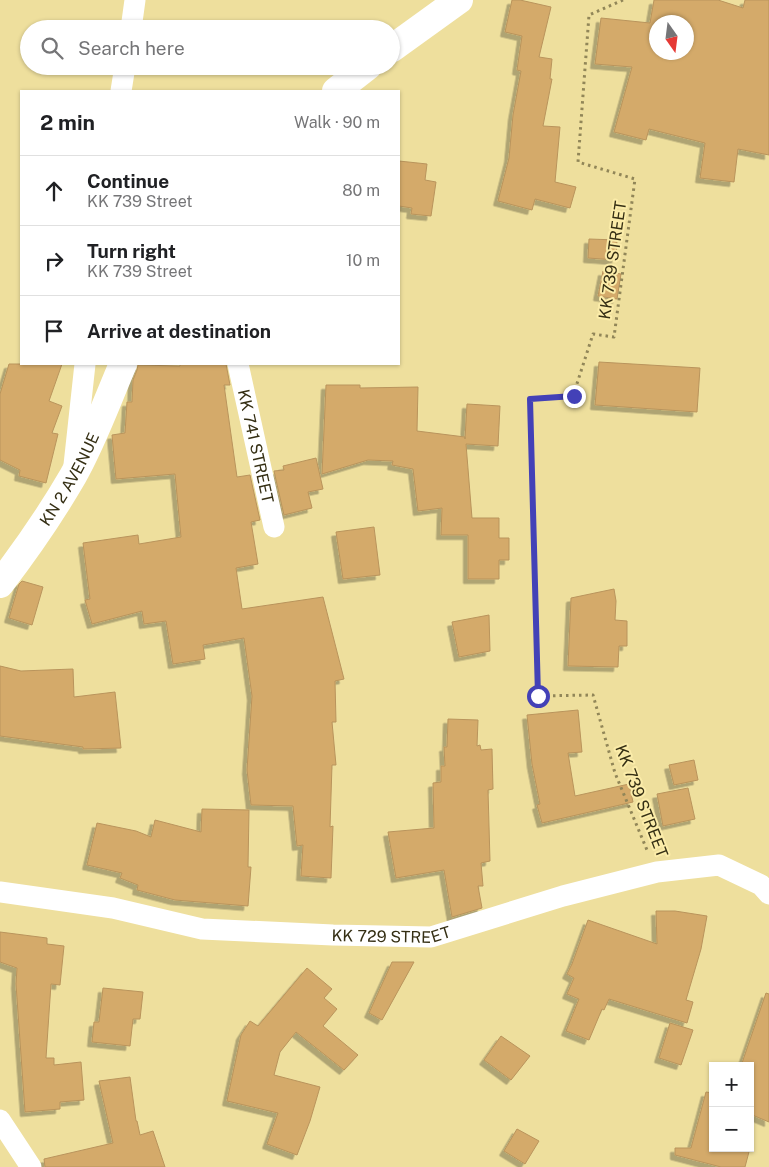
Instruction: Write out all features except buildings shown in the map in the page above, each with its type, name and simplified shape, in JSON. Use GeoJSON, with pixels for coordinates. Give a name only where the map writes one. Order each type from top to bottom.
{"type":"FeatureCollection","features":[{"type":"Feature","properties":{"kind":"street"},"geometry":{"type":"LineString","coordinates":[[132,20],[135,0]]}},
{"type":"Feature","properties":{"kind":"street"},"geometry":{"type":"LineString","coordinates":[[400,43],[459,0]]}},
{"type":"Feature","properties":{"kind":"street"},"geometry":{"type":"LineString","coordinates":[[120,90],[123,75]]}},
{"type":"Feature","properties":{"kind":"street"},"geometry":{"type":"LineString","coordinates":[[337,90],[356,75]]}},
{"type":"Feature","properties":{"kind":"street"},"geometry":{"type":"LineString","coordinates":[[73,475],[85,365]]}},
{"type":"Feature","properties":{"kind":"street","name":"KN 2 AVENUE"},"geometry":{"type":"LineString","coordinates":[[0,584],[24,552],[73,475],[124,365]]}},
{"type":"Feature","properties":{"kind":"street","name":"KK 741 STREET"},"geometry":{"type":"LineString","coordinates":[[238,365],[274,527]]}},
{"type":"Feature","properties":{"kind":"street","name":"KK 729 STREET"},"geometry":{"type":"LineString","coordinates":[[0,892],[113,908],[202,929],[431,937],[563,896],[657,872],[719,865],[761,885],[769,894]]}},
{"type":"Feature","properties":{"kind":"street"},"geometry":{"type":"LineString","coordinates":[[0,1120],[31,1167]]}},
{"type":"Feature","properties":{"kind":"path","name":"KK 739 STREET"},"geometry":{"type":"LineString","coordinates":[[622,0],[589,15],[578,162],[635,179],[614,337],[592,334],[574,396],[530,399],[538,696],[593,695],[615,774],[657,872]]}},
{"type":"Feature","properties":{"kind":"route"},"geometry":{"type":"LineString","coordinates":[[538,696],[530,399],[574,396]]}}]}
